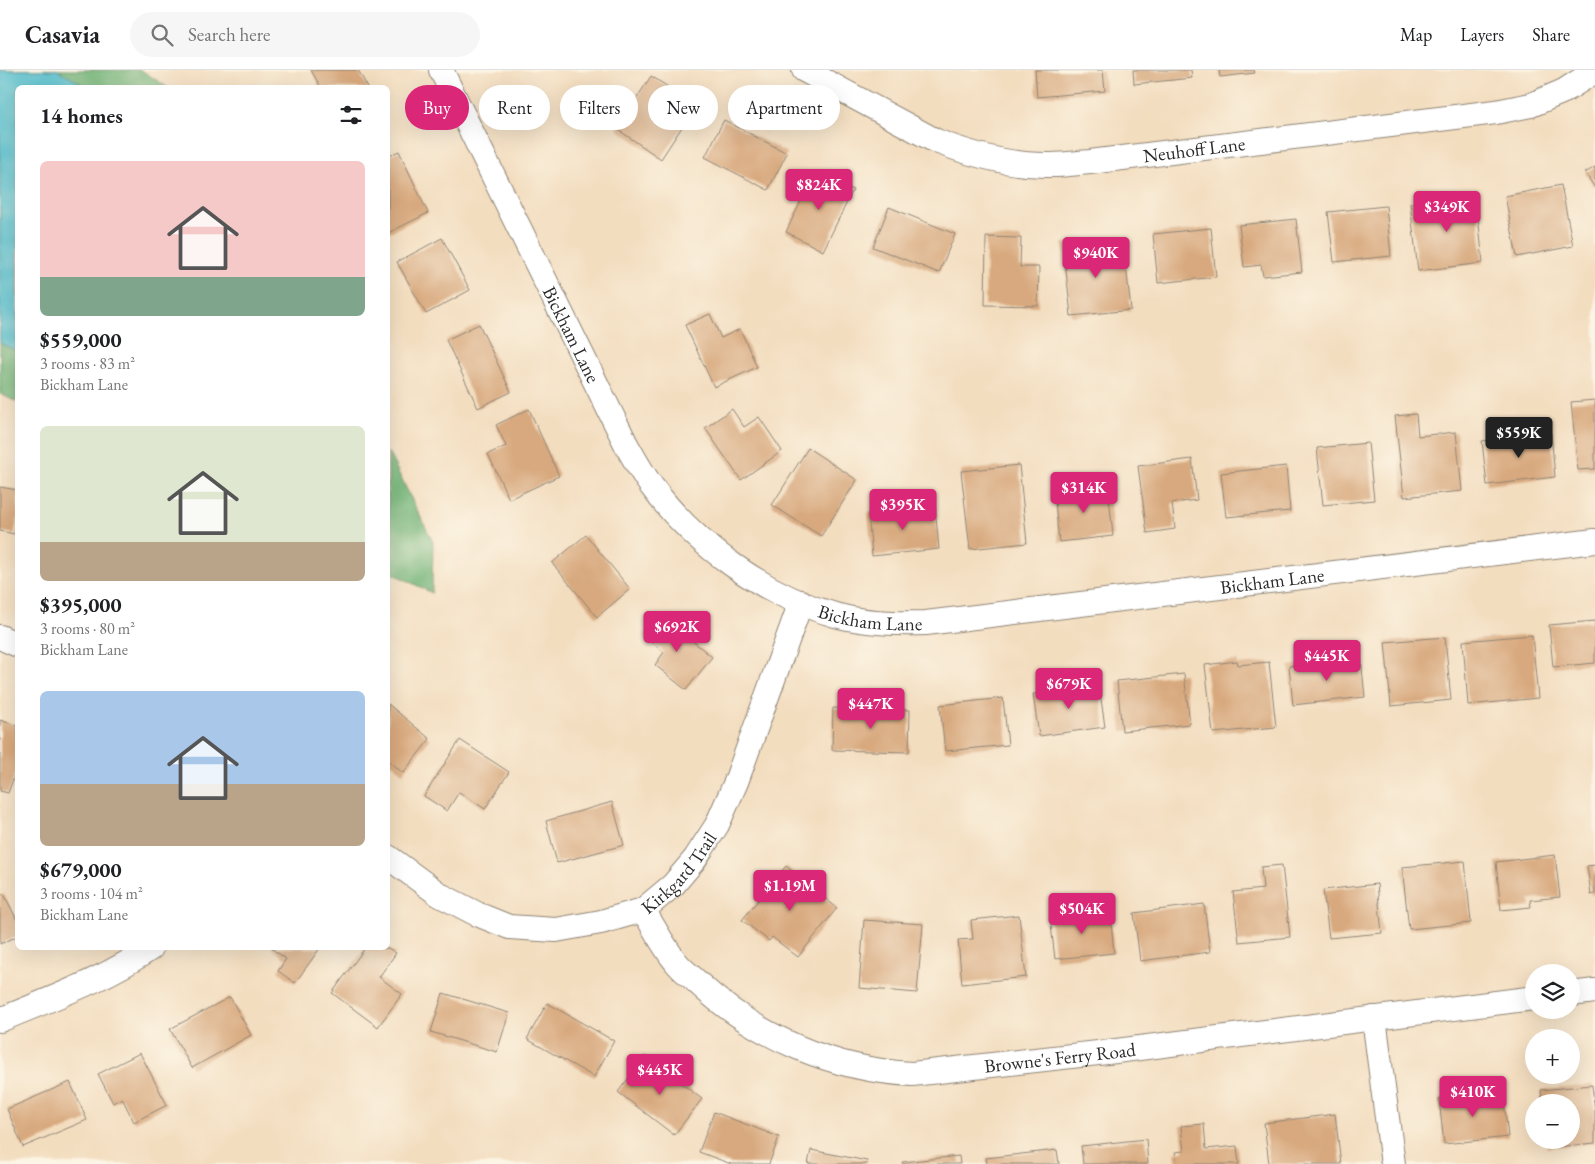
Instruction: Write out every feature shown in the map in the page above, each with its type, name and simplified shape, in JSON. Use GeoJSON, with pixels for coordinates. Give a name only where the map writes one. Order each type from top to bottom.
{"type":"FeatureCollection","features":[{"type":"Feature","properties":{"kind":"street","name":"Bickham Lane"},"geometry":{"type":"LineString","coordinates":[[441,70],[622,437],[652,487],[667,506],[702,541],[744,573],[767,587],[801,602],[834,615],[857,619],[903,624],[926,623],[1595,541]]}},
{"type":"Feature","properties":{"kind":"street","name":"Neuhoff Lane"},"geometry":{"type":"LineString","coordinates":[[804,70],[936,141],[958,150],[1026,164],[1050,165],[1090,162],[1496,112],[1531,105],[1564,91],[1595,71]]}},
{"type":"Feature","properties":{"kind":"street","name":"Kirkgard Trail"},"geometry":{"type":"LineString","coordinates":[[390,858],[440,895],[477,914],[509,927],[556,930],[602,922],[643,910],[673,885],[689,866],[717,825],[736,782],[801,602]]}},
{"type":"Feature","properties":{"kind":"street"},"geometry":{"type":"LineString","coordinates":[[0,637],[15,644]]}},
{"type":"Feature","properties":{"kind":"street","name":"Browne's Ferry Road"},"geometry":{"type":"LineString","coordinates":[[643,910],[676,962],[720,1003],[792,1045],[830,1060],[884,1072],[912,1074],[1116,1051],[1525,999]]}},
{"type":"Feature","properties":{"kind":"street"},"geometry":{"type":"LineString","coordinates":[[0,1020],[85,984],[148,950]]}},
{"type":"Feature","properties":{"kind":"street"},"geometry":{"type":"LineString","coordinates":[[1580,993],[1595,991]]}},
{"type":"Feature","properties":{"kind":"street"},"geometry":{"type":"LineString","coordinates":[[1374,1018],[1393,1164]]}},
{"type":"Feature","properties":{"kind":"green space"},"geometry":{"type":"Polygon","coordinates":[[[0,70],[141,70],[164,85],[15,85],[15,401],[0,394],[0,70]]]}},
{"type":"Feature","properties":{"kind":"green space"},"geometry":{"type":"Polygon","coordinates":[[[390,456],[433,542],[432,593],[390,572],[390,456]]]}},
{"type":"Feature","properties":{"kind":"water"},"geometry":{"type":"Polygon","coordinates":[[[0,70],[57,70],[83,85],[15,85],[15,350],[0,343],[0,70]]]}},
{"type":"Feature","properties":{"kind":"building"},"geometry":{"type":"Polygon","coordinates":[[[311,70],[358,70],[366,85],[319,85],[311,70]]]}},
{"type":"Feature","properties":{"kind":"building"},"geometry":{"type":"Polygon","coordinates":[[[1035,70],[1103,70],[1105,91],[1037,97],[1035,70]]]}},
{"type":"Feature","properties":{"kind":"building"},"geometry":{"type":"Polygon","coordinates":[[[1133,70],[1191,70],[1192,78],[1134,84],[1133,70]]]}},
{"type":"Feature","properties":{"kind":"building"},"geometry":{"type":"Polygon","coordinates":[[[1219,70],[1254,70],[1255,73],[1220,77],[1219,70]]]}},
{"type":"Feature","properties":{"kind":"building"},"geometry":{"type":"Polygon","coordinates":[[[651,76],[665,85],[648,85],[648,130],[680,130],[661,159],[618,130],[638,130],[638,96],[651,76]]]}},
{"type":"Feature","properties":{"kind":"building"},"geometry":{"type":"Polygon","coordinates":[[[724,120],[728,122],[728,130],[743,130],[787,153],[768,190],[705,157],[724,120]]]}},
{"type":"Feature","properties":{"kind":"building"},"geometry":{"type":"Polygon","coordinates":[[[399,151],[428,213],[390,232],[390,155],[399,151]]]}},
{"type":"Feature","properties":{"kind":"building"},"geometry":{"type":"Polygon","coordinates":[[[1595,167],[1595,188],[1585,173],[1595,167]]]}},
{"type":"Feature","properties":{"kind":"building"},"geometry":{"type":"Polygon","coordinates":[[[815,172],[853,190],[823,251],[786,232],[815,172]]]}},
{"type":"Feature","properties":{"kind":"building"},"geometry":{"type":"Polygon","coordinates":[[[1561,185],[1573,246],[1517,257],[1505,196],[1561,185]]]}},
{"type":"Feature","properties":{"kind":"building"},"geometry":{"type":"Polygon","coordinates":[[[1476,196],[1483,263],[1418,271],[1410,203],[1476,196]]]}},
{"type":"Feature","properties":{"kind":"building"},"geometry":{"type":"Polygon","coordinates":[[[1386,206],[1391,256],[1334,262],[1328,212],[1386,206]]]}},
{"type":"Feature","properties":{"kind":"building"},"geometry":{"type":"Polygon","coordinates":[[[889,207],[955,234],[939,273],[873,247],[889,207]]]}},
{"type":"Feature","properties":{"kind":"building"},"geometry":{"type":"Polygon","coordinates":[[[1296,219],[1302,272],[1263,276],[1261,265],[1244,267],[1239,225],[1296,219]]]}},
{"type":"Feature","properties":{"kind":"building"},"geometry":{"type":"Polygon","coordinates":[[[1211,228],[1216,277],[1158,283],[1153,234],[1211,228]]]}},
{"type":"Feature","properties":{"kind":"building"},"geometry":{"type":"Polygon","coordinates":[[[986,237],[1021,238],[1020,267],[1039,267],[1038,306],[985,305],[986,237]]]}},
{"type":"Feature","properties":{"kind":"building"},"geometry":{"type":"Polygon","coordinates":[[[442,238],[470,290],[426,314],[397,262],[442,238]]]}},
{"type":"Feature","properties":{"kind":"building"},"geometry":{"type":"Polygon","coordinates":[[[1091,240],[1092,251],[1124,248],[1131,310],[1071,316],[1063,243],[1091,240]]]}},
{"type":"Feature","properties":{"kind":"building"},"geometry":{"type":"Polygon","coordinates":[[[710,314],[721,338],[740,329],[757,367],[714,387],[685,325],[710,314]]]}},
{"type":"Feature","properties":{"kind":"building"},"geometry":{"type":"Polygon","coordinates":[[[479,324],[511,392],[478,408],[446,340],[479,324]]]}},
{"type":"Feature","properties":{"kind":"building"},"geometry":{"type":"Polygon","coordinates":[[[1595,400],[1595,469],[1578,470],[1571,402],[1595,400]]]}},
{"type":"Feature","properties":{"kind":"building"},"geometry":{"type":"Polygon","coordinates":[[[529,409],[559,476],[509,499],[488,454],[506,446],[496,425],[529,409]]]}},
{"type":"Feature","properties":{"kind":"building"},"geometry":{"type":"Polygon","coordinates":[[[732,409],[744,427],[759,417],[782,451],[741,480],[705,428],[732,409]]]}},
{"type":"Feature","properties":{"kind":"building"},"geometry":{"type":"Polygon","coordinates":[[[1416,414],[1418,436],[1456,432],[1462,491],[1404,497],[1395,416],[1416,414]]]}},
{"type":"Feature","properties":{"kind":"building"},"geometry":{"type":"Polygon","coordinates":[[[1551,433],[1555,477],[1487,485],[1482,441],[1551,433]]]}},
{"type":"Feature","properties":{"kind":"building"},"geometry":{"type":"Polygon","coordinates":[[[1368,443],[1374,500],[1323,505],[1317,448],[1368,443]]]}},
{"type":"Feature","properties":{"kind":"building"},"geometry":{"type":"Polygon","coordinates":[[[808,448],[857,480],[821,536],[772,505],[808,448]]]}},
{"type":"Feature","properties":{"kind":"building"},"geometry":{"type":"Polygon","coordinates":[[[1192,459],[1197,500],[1172,503],[1175,529],[1147,533],[1138,466],[1192,459]]]}},
{"type":"Feature","properties":{"kind":"building"},"geometry":{"type":"Polygon","coordinates":[[[1019,465],[1027,543],[970,549],[961,471],[1019,465]]]}},
{"type":"Feature","properties":{"kind":"building"},"geometry":{"type":"Polygon","coordinates":[[[1286,466],[1290,511],[1226,517],[1221,473],[1286,466]]]}},
{"type":"Feature","properties":{"kind":"building"},"geometry":{"type":"Polygon","coordinates":[[[1108,486],[1113,536],[1059,542],[1054,492],[1108,486]]]}},
{"type":"Feature","properties":{"kind":"building"},"geometry":{"type":"Polygon","coordinates":[[[0,487],[15,490],[14,534],[0,531],[0,487]]]}},
{"type":"Feature","properties":{"kind":"building"},"geometry":{"type":"Polygon","coordinates":[[[935,507],[939,549],[872,556],[868,513],[935,507]]]}},
{"type":"Feature","properties":{"kind":"building"},"geometry":{"type":"Polygon","coordinates":[[[586,535],[630,589],[597,617],[552,563],[586,535]]]}},
{"type":"Feature","properties":{"kind":"building"},"geometry":{"type":"Polygon","coordinates":[[[661,615],[712,657],[686,690],[655,665],[664,652],[644,636],[661,615]]]}},
{"type":"Feature","properties":{"kind":"building"},"geometry":{"type":"Polygon","coordinates":[[[1595,621],[1595,663],[1553,667],[1549,625],[1595,621]]]}},
{"type":"Feature","properties":{"kind":"building"},"geometry":{"type":"Polygon","coordinates":[[[1532,635],[1538,698],[1468,705],[1463,641],[1532,635]]]}},
{"type":"Feature","properties":{"kind":"building"},"geometry":{"type":"Polygon","coordinates":[[[1445,637],[1451,700],[1391,706],[1385,642],[1445,637]]]}},
{"type":"Feature","properties":{"kind":"building"},"geometry":{"type":"Polygon","coordinates":[[[1361,658],[1365,697],[1293,705],[1289,666],[1361,658]]]}},
{"type":"Feature","properties":{"kind":"building"},"geometry":{"type":"Polygon","coordinates":[[[1237,661],[1238,665],[1269,662],[1276,727],[1213,733],[1205,665],[1237,661]]]}},
{"type":"Feature","properties":{"kind":"building"},"geometry":{"type":"Polygon","coordinates":[[[1184,674],[1190,724],[1122,731],[1117,681],[1184,674]]]}},
{"type":"Feature","properties":{"kind":"building"},"geometry":{"type":"Polygon","coordinates":[[[1099,685],[1105,727],[1039,736],[1033,694],[1099,685]]]}},
{"type":"Feature","properties":{"kind":"building"},"geometry":{"type":"Polygon","coordinates":[[[1003,698],[1008,745],[945,751],[940,705],[1003,698]]]}},
{"type":"Feature","properties":{"kind":"building"},"geometry":{"type":"Polygon","coordinates":[[[390,706],[430,739],[403,773],[390,762],[390,706]]]}},
{"type":"Feature","properties":{"kind":"building"},"geometry":{"type":"Polygon","coordinates":[[[833,708],[910,710],[909,752],[832,750],[833,708]]]}},
{"type":"Feature","properties":{"kind":"building"},"geometry":{"type":"Polygon","coordinates":[[[0,720],[15,725],[15,774],[8,793],[0,791],[0,720]]]}},
{"type":"Feature","properties":{"kind":"building"},"geometry":{"type":"Polygon","coordinates":[[[460,740],[509,772],[485,809],[459,792],[447,811],[424,796],[460,740]]]}},
{"type":"Feature","properties":{"kind":"building"},"geometry":{"type":"Polygon","coordinates":[[[612,802],[624,845],[557,863],[546,821],[612,802]]]}},
{"type":"Feature","properties":{"kind":"building"},"geometry":{"type":"Polygon","coordinates":[[[1555,855],[1560,897],[1530,900],[1531,907],[1501,910],[1496,862],[1555,855]]]}},
{"type":"Feature","properties":{"kind":"building"},"geometry":{"type":"Polygon","coordinates":[[[1465,861],[1471,923],[1409,929],[1402,867],[1465,861]]]}},
{"type":"Feature","properties":{"kind":"building"},"geometry":{"type":"Polygon","coordinates":[[[1282,865],[1290,937],[1239,942],[1233,892],[1263,889],[1261,867],[1282,865]]]}},
{"type":"Feature","properties":{"kind":"building"},"geometry":{"type":"Polygon","coordinates":[[[1595,865],[1595,894],[1591,895],[1587,866],[1595,865]]]}},
{"type":"Feature","properties":{"kind":"building"},"geometry":{"type":"Polygon","coordinates":[[[786,866],[837,908],[798,957],[772,937],[769,941],[742,920],[786,866]]]}},
{"type":"Feature","properties":{"kind":"building"},"geometry":{"type":"Polygon","coordinates":[[[1377,884],[1382,933],[1329,938],[1323,890],[1377,884]]]}},
{"type":"Feature","properties":{"kind":"building"},"geometry":{"type":"Polygon","coordinates":[[[4,894],[15,916],[15,937],[0,944],[0,896],[4,894]]]}},
{"type":"Feature","properties":{"kind":"building"},"geometry":{"type":"Polygon","coordinates":[[[1204,904],[1210,952],[1140,961],[1134,913],[1204,904]]]}},
{"type":"Feature","properties":{"kind":"building"},"geometry":{"type":"Polygon","coordinates":[[[1110,911],[1114,953],[1055,959],[1050,917],[1110,911]]]}},
{"type":"Feature","properties":{"kind":"building"},"geometry":{"type":"Polygon","coordinates":[[[1019,915],[1026,977],[962,984],[958,940],[973,939],[971,920],[1019,915]]]}},
{"type":"Feature","properties":{"kind":"building"},"geometry":{"type":"Polygon","coordinates":[[[864,920],[923,924],[917,993],[859,988],[864,920]]]}},
{"type":"Feature","properties":{"kind":"building"},"geometry":{"type":"Polygon","coordinates":[[[390,949],[396,953],[379,977],[402,994],[378,1027],[332,993],[364,950],[390,949]]]}},
{"type":"Feature","properties":{"kind":"building"},"geometry":{"type":"Polygon","coordinates":[[[274,950],[319,950],[295,983],[278,971],[286,959],[274,950]]]}},
{"type":"Feature","properties":{"kind":"building"},"geometry":{"type":"Polygon","coordinates":[[[443,993],[509,1013],[497,1052],[431,1032],[443,993]]]}},
{"type":"Feature","properties":{"kind":"building"},"geometry":{"type":"Polygon","coordinates":[[[230,997],[251,1035],[192,1068],[170,1029],[230,997]]]}},
{"type":"Feature","properties":{"kind":"building"},"geometry":{"type":"Polygon","coordinates":[[[547,1003],[614,1041],[594,1077],[527,1039],[547,1003]]]}},
{"type":"Feature","properties":{"kind":"building"},"geometry":{"type":"Polygon","coordinates":[[[140,1053],[167,1105],[134,1122],[122,1098],[113,1103],[98,1074],[140,1053]]]}},
{"type":"Feature","properties":{"kind":"building"},"geometry":{"type":"Polygon","coordinates":[[[645,1056],[702,1099],[674,1135],[618,1092],[645,1056]]]}},
{"type":"Feature","properties":{"kind":"building"},"geometry":{"type":"Polygon","coordinates":[[[70,1082],[87,1120],[23,1147],[7,1109],[70,1082]]]}},
{"type":"Feature","properties":{"kind":"building"},"geometry":{"type":"Polygon","coordinates":[[[1592,1085],[1595,1111],[1595,1143],[1580,1145],[1580,1094],[1541,1094],[1541,1090],[1592,1085]]]}},
{"type":"Feature","properties":{"kind":"building"},"geometry":{"type":"Polygon","coordinates":[[[1503,1093],[1508,1137],[1444,1144],[1439,1099],[1503,1093]]]}},
{"type":"Feature","properties":{"kind":"building"},"geometry":{"type":"Polygon","coordinates":[[[714,1112],[779,1137],[769,1164],[731,1164],[699,1152],[714,1112]]]}},
{"type":"Feature","properties":{"kind":"building"},"geometry":{"type":"Polygon","coordinates":[[[1335,1114],[1341,1164],[1269,1164],[1264,1123],[1335,1114]]]}},
{"type":"Feature","properties":{"kind":"building"},"geometry":{"type":"Polygon","coordinates":[[[1204,1124],[1206,1149],[1237,1146],[1239,1164],[1177,1164],[1175,1152],[1184,1151],[1181,1126],[1204,1124]]]}},
{"type":"Feature","properties":{"kind":"building"},"geometry":{"type":"Polygon","coordinates":[[[1146,1139],[1148,1164],[1083,1164],[1081,1146],[1146,1139]]]}},
{"type":"Feature","properties":{"kind":"building"},"geometry":{"type":"Polygon","coordinates":[[[811,1150],[867,1161],[866,1164],[808,1164],[811,1150]]]}},
{"type":"Feature","properties":{"kind":"building"},"geometry":{"type":"Polygon","coordinates":[[[1057,1150],[1059,1164],[987,1164],[986,1158],[1057,1150]]]}},
{"type":"Feature","properties":{"kind":"building"},"geometry":{"type":"Polygon","coordinates":[[[959,1156],[960,1164],[903,1164],[902,1162],[959,1156]]]}}]}
